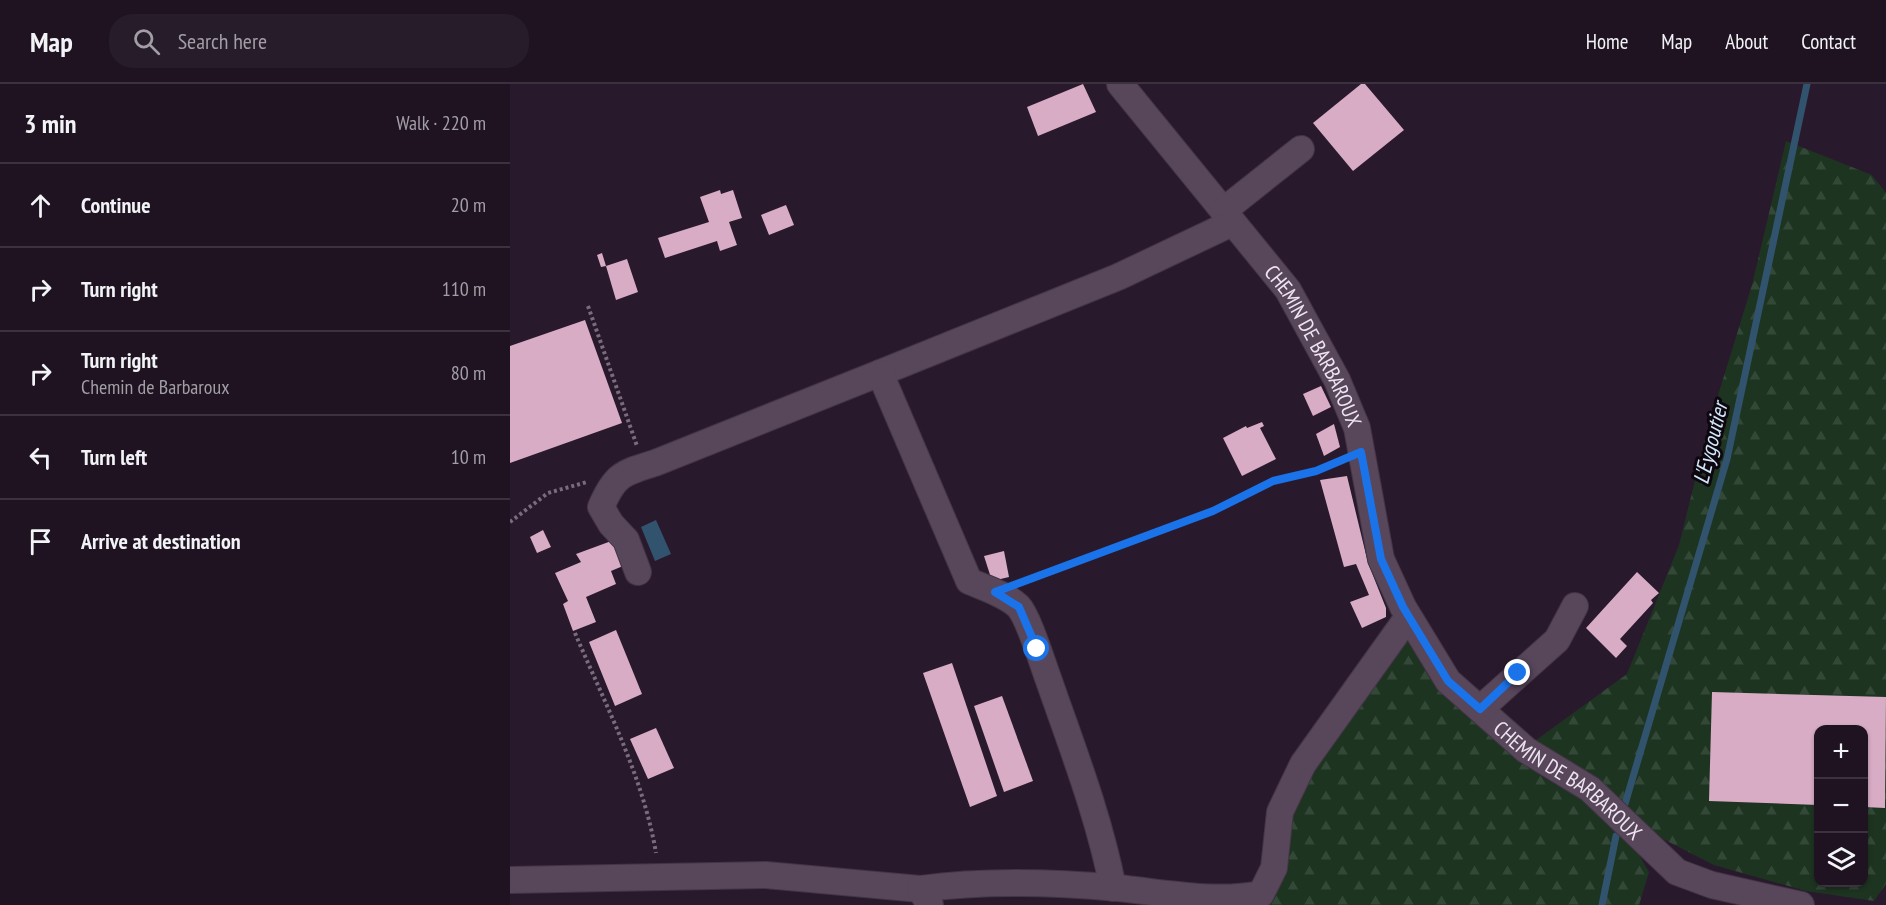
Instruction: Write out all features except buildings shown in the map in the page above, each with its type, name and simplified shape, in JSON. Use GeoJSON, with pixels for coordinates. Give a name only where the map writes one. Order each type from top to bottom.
{"type":"FeatureCollection","features":[{"type":"Feature","properties":{"kind":"street","name":"CHEMIN DE BARBAROUX"},"geometry":{"type":"LineString","coordinates":[[1120,84],[1288,290],[1337,380],[1357,428],[1381,559],[1408,617],[1448,681],[1526,750],[1590,789],[1677,872],[1712,885],[1801,905]]}},
{"type":"Feature","properties":{"kind":"street"},"geometry":{"type":"LineString","coordinates":[[638,572],[626,540],[610,524],[601,507],[607,493],[632,470],[1118,277],[1228,217],[1301,149]]}},
{"type":"Feature","properties":{"kind":"street"},"geometry":{"type":"LineString","coordinates":[[880,373],[969,581],[995,592],[1019,607],[1037,649],[1104,844],[1113,888]]}},
{"type":"Feature","properties":{"kind":"street"},"geometry":{"type":"LineString","coordinates":[[1480,709],[1557,640],[1575,606]]}},
{"type":"Feature","properties":{"kind":"street"},"geometry":{"type":"LineString","coordinates":[[510,880],[766,875],[925,897],[968,882],[1113,888],[1259,900],[1274,868],[1280,812],[1303,764],[1408,617]]}},
{"type":"Feature","properties":{"kind":"path"},"geometry":{"type":"LineString","coordinates":[[510,522],[548,493],[632,470],[634,432],[588,306]]}},
{"type":"Feature","properties":{"kind":"path"},"geometry":{"type":"LineString","coordinates":[[995,592],[1213,511],[1273,481],[1316,471],[1361,452]]}},
{"type":"Feature","properties":{"kind":"path"},"geometry":{"type":"LineString","coordinates":[[575,633],[648,810],[659,877]]}},
{"type":"Feature","properties":{"kind":"green space"},"geometry":{"type":"Polygon","coordinates":[[[1786,141],[1872,175],[1886,193],[1886,884],[1874,901],[1806,891],[1714,865],[1663,839],[1600,783],[1532,743],[1627,674],[1679,545],[1708,428],[1752,285],[1786,141]]]}},
{"type":"Feature","properties":{"kind":"green space"},"geometry":{"type":"Polygon","coordinates":[[[1394,620],[1498,741],[1544,778],[1597,807],[1634,846],[1649,872],[1639,905],[1250,905],[1261,878],[1280,781],[1324,714],[1394,620]]]}},
{"type":"Feature","properties":{"kind":"water"},"geometry":{"type":"Polygon","coordinates":[[[656,520],[671,554],[655,561],[641,527],[656,520]]]}},
{"type":"Feature","properties":{"kind":"waterway","name":"L'Eygoutier"},"geometry":{"type":"LineString","coordinates":[[1625,804],[1727,459],[1807,84]]}},
{"type":"Feature","properties":{"kind":"waterway","name":"L'Eygoutier"},"geometry":{"type":"LineString","coordinates":[[1602,905],[1616,836]]}},
{"type":"Feature","properties":{"kind":"route"},"geometry":{"type":"LineString","coordinates":[[1037,649],[1019,607],[995,592],[1213,511],[1273,481],[1316,471],[1361,452],[1381,559],[1403,607],[1448,681],[1480,709],[1518,673]]}}]}
